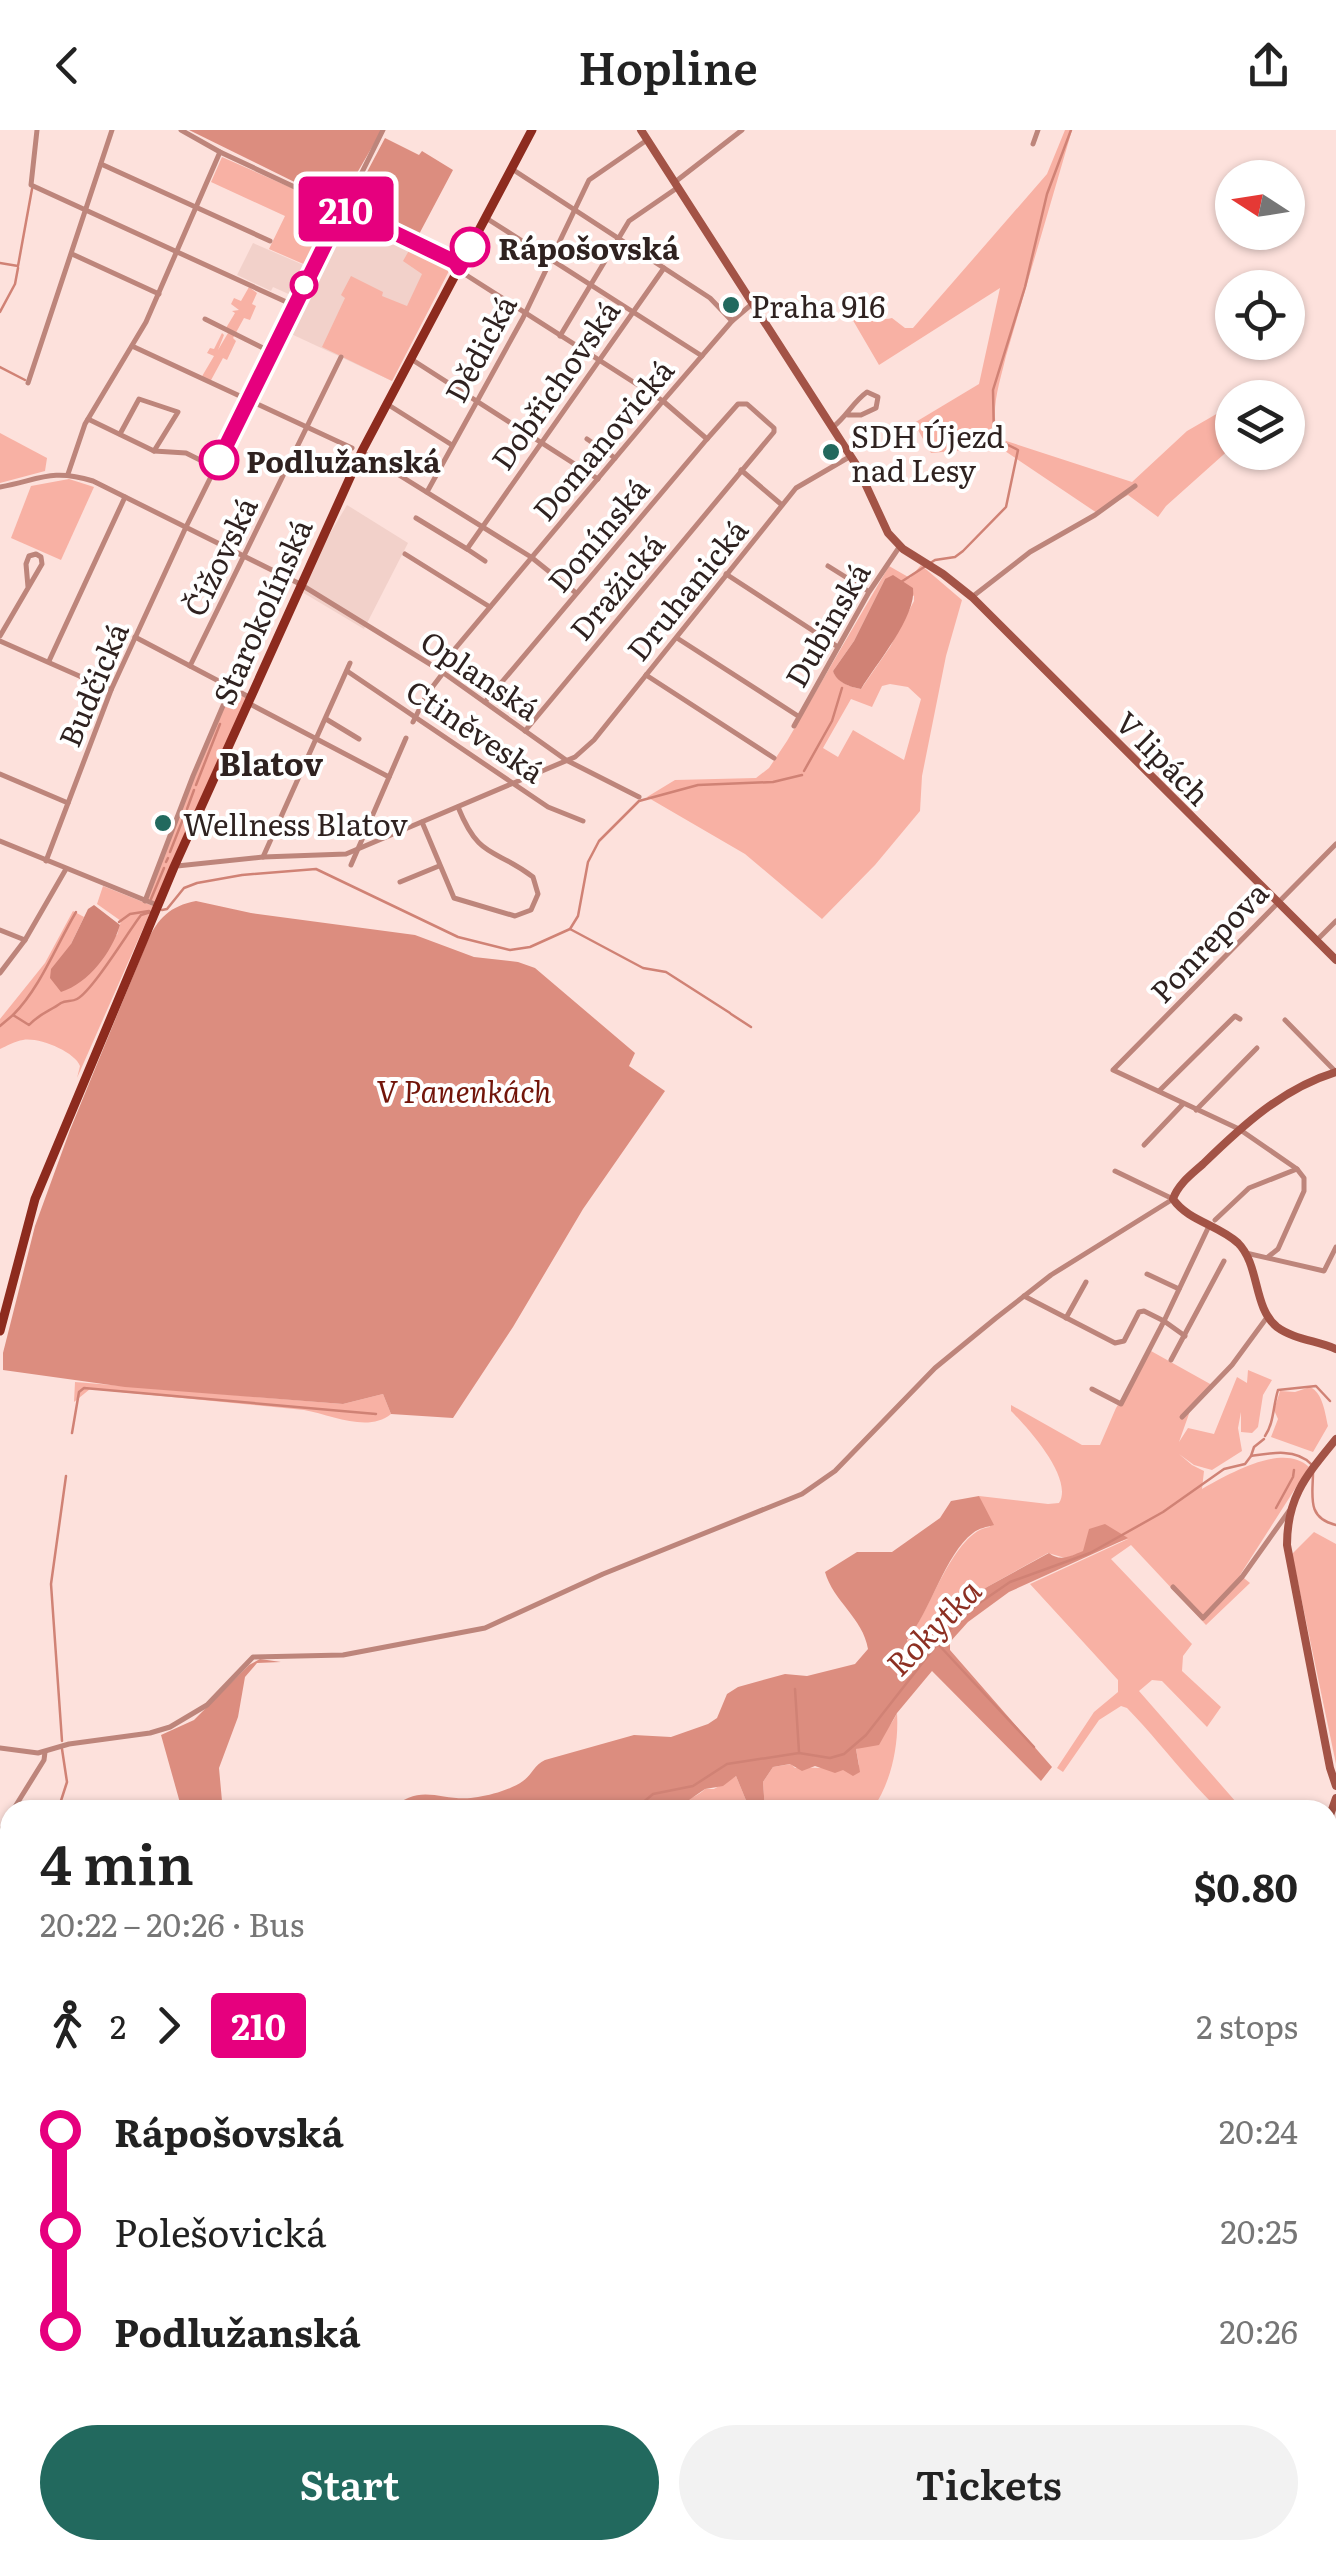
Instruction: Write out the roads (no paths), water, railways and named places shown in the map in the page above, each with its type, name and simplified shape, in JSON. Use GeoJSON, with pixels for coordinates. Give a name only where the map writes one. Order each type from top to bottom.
{"type":"FeatureCollection","features":[{"type":"Feature","properties":{"kind":"main road","name":"Starokolínská"},"geometry":{"type":"LineString","coordinates":[[0,1331],[35,1199],[155,909],[357,450],[387,404],[532,130]]}},
{"type":"Feature","properties":{"kind":"street"},"geometry":{"type":"LineString","coordinates":[[37,130],[32,186],[294,305]]}},
{"type":"Feature","properties":{"kind":"street"},"geometry":{"type":"LineString","coordinates":[[28,383],[112,130]]}},
{"type":"Feature","properties":{"kind":"street"},"geometry":{"type":"LineString","coordinates":[[181,130],[455,262],[663,402],[707,439]]}},
{"type":"Feature","properties":{"kind":"street","name":"Budčická"},"geometry":{"type":"LineString","coordinates":[[46,861],[111,690],[186,527],[383,130]]}},
{"type":"Feature","properties":{"kind":"street"},"geometry":{"type":"LineString","coordinates":[[641,130],[833,426],[879,518],[900,546]]}},
{"type":"Feature","properties":{"kind":"street"},"geometry":{"type":"LineString","coordinates":[[560,336],[632,218],[742,130]]}},
{"type":"Feature","properties":{"kind":"street"},"geometry":{"type":"LineString","coordinates":[[1033,144],[1038,130]]}},
{"type":"Feature","properties":{"kind":"street","name":"Dědická"},"geometry":{"type":"LineString","coordinates":[[427,492],[552,260],[589,180],[648,140]]}},
{"type":"Feature","properties":{"kind":"street"},"geometry":{"type":"LineString","coordinates":[[0,487],[33,477],[68,474],[77,440],[159,294],[220,152]]}},
{"type":"Feature","properties":{"kind":"street"},"geometry":{"type":"LineString","coordinates":[[101,164],[270,241]]}},
{"type":"Feature","properties":{"kind":"street"},"geometry":{"type":"LineString","coordinates":[[512,169],[718,304],[732,322]]}},
{"type":"Feature","properties":{"kind":"street"},"geometry":{"type":"LineString","coordinates":[[486,218],[702,356]]}},
{"type":"Feature","properties":{"kind":"street"},"geometry":{"type":"LineString","coordinates":[[72,254],[159,294]]}},
{"type":"Feature","properties":{"kind":"street","name":"Dobřichovská"},"geometry":{"type":"LineString","coordinates":[[467,549],[664,268]]}},
{"type":"Feature","properties":{"kind":"street","name":"Domanovická"},"geometry":{"type":"LineString","coordinates":[[414,719],[440,671],[490,607],[702,356],[752,303]]}},
{"type":"Feature","properties":{"kind":"street"},"geometry":{"type":"LineString","coordinates":[[206,320],[270,352]]}},
{"type":"Feature","properties":{"kind":"street"},"geometry":{"type":"LineString","coordinates":[[132,345],[357,450],[531,557],[576,594]]}},
{"type":"Feature","properties":{"kind":"street","name":"Čížovská"},"geometry":{"type":"LineString","coordinates":[[190,666],[341,357]]}},
{"type":"Feature","properties":{"kind":"street"},"geometry":{"type":"LineString","coordinates":[[410,358],[598,478]]}},
{"type":"Feature","properties":{"kind":"street"},"geometry":{"type":"LineString","coordinates":[[833,426],[848,416],[867,392],[878,397],[876,408],[848,416]]}},
{"type":"Feature","properties":{"kind":"street"},"geometry":{"type":"LineString","coordinates":[[120,434],[139,399],[168,406],[178,412],[154,451]]}},
{"type":"Feature","properties":{"kind":"street"},"geometry":{"type":"LineString","coordinates":[[387,404],[452,445]]}},
{"type":"Feature","properties":{"kind":"street","name":"Donínská"},"geometry":{"type":"LineString","coordinates":[[485,702],[707,439],[738,404],[747,404]]}},
{"type":"Feature","properties":{"kind":"street","name":"Dražická"},"geometry":{"type":"LineString","coordinates":[[525,730],[775,430],[747,404]]}},
{"type":"Feature","properties":{"kind":"street"},"geometry":{"type":"LineString","coordinates":[[88,419],[154,451],[186,453],[215,467]]}},
{"type":"Feature","properties":{"kind":"street"},"geometry":{"type":"LineString","coordinates":[[586,439],[615,458]]}},
{"type":"Feature","properties":{"kind":"street","name":"Druhanická"},"geometry":{"type":"LineString","coordinates":[[174,867],[358,850],[585,750],[782,505],[803,482],[851,456]]}},
{"type":"Feature","properties":{"kind":"street"},"geometry":{"type":"LineString","coordinates":[[741,470],[782,505]]}},
{"type":"Feature","properties":{"kind":"street","name":"Oplanská"},"geometry":{"type":"LineString","coordinates":[[68,474],[125,497],[300,584],[440,671],[566,760],[639,798]]}},
{"type":"Feature","properties":{"kind":"street"},"geometry":{"type":"LineString","coordinates":[[972,597],[1030,552],[1095,515],[1135,486]]}},
{"type":"Feature","properties":{"kind":"street"},"geometry":{"type":"LineString","coordinates":[[49,661],[125,497]]}},
{"type":"Feature","properties":{"kind":"street"},"geometry":{"type":"LineString","coordinates":[[416,518],[485,561]]}},
{"type":"Feature","properties":{"kind":"street","name":"V lipách"},"geometry":{"type":"LineString","coordinates":[[900,546],[972,597],[1336,960]]}},
{"type":"Feature","properties":{"kind":"street","name":"Dubinská"},"geometry":{"type":"LineString","coordinates":[[794,726],[869,592],[900,546]]}},
{"type":"Feature","properties":{"kind":"street"},"geometry":{"type":"LineString","coordinates":[[28,587],[26,561],[36,554],[42,564],[0,638],[111,690]]}},
{"type":"Feature","properties":{"kind":"street"},"geometry":{"type":"LineString","coordinates":[[405,554],[490,607]]}},
{"type":"Feature","properties":{"kind":"street"},"geometry":{"type":"LineString","coordinates":[[828,566],[869,592]]}},
{"type":"Feature","properties":{"kind":"street"},"geometry":{"type":"LineString","coordinates":[[726,574],[838,647]]}},
{"type":"Feature","properties":{"kind":"street"},"geometry":{"type":"LineString","coordinates":[[135,638],[231,687],[388,778]]}},
{"type":"Feature","properties":{"kind":"street"},"geometry":{"type":"LineString","coordinates":[[677,638],[798,716]]}},
{"type":"Feature","properties":{"kind":"street"},"geometry":{"type":"LineString","coordinates":[[263,857],[350,663]]}},
{"type":"Feature","properties":{"kind":"street","name":"Ctiněveská"},"geometry":{"type":"LineString","coordinates":[[347,671],[548,807],[583,821]]}},
{"type":"Feature","properties":{"kind":"street"},"geometry":{"type":"LineString","coordinates":[[646,675],[774,758]]}},
{"type":"Feature","properties":{"kind":"street","name":"Starokolínská"},"geometry":{"type":"LineString","coordinates":[[145,901],[231,687]]}},
{"type":"Feature","properties":{"kind":"street"},"geometry":{"type":"LineString","coordinates":[[326,718],[359,739]]}},
{"type":"Feature","properties":{"kind":"street"},"geometry":{"type":"LineString","coordinates":[[352,866],[406,738]]}},
{"type":"Feature","properties":{"kind":"street"},"geometry":{"type":"LineString","coordinates":[[0,774],[68,804]]}},
{"type":"Feature","properties":{"kind":"street"},"geometry":{"type":"LineString","coordinates":[[422,822],[450,892],[461,902],[514,916],[531,910],[538,894],[533,877],[478,844],[458,807]]}},
{"type":"Feature","properties":{"kind":"street"},"geometry":{"type":"LineString","coordinates":[[0,841],[145,901],[155,909]]}},
{"type":"Feature","properties":{"kind":"street","name":"Ponrepova"},"geometry":{"type":"LineString","coordinates":[[1158,1092],[1113,1070],[1336,844]]}},
{"type":"Feature","properties":{"kind":"street"},"geometry":{"type":"LineString","coordinates":[[400,882],[440,866]]}},
{"type":"Feature","properties":{"kind":"street"},"geometry":{"type":"LineString","coordinates":[[0,973],[25,940],[66,869]]}},
{"type":"Feature","properties":{"kind":"street"},"geometry":{"type":"LineString","coordinates":[[1316,940],[1336,921]]}},
{"type":"Feature","properties":{"kind":"street"},"geometry":{"type":"LineString","coordinates":[[0,930],[25,940]]}},
{"type":"Feature","properties":{"kind":"street"},"geometry":{"type":"LineString","coordinates":[[1240,1019],[1235,1016],[1158,1092],[1239,1129],[1304,1178],[1304,1191],[1278,1248],[1268,1257]]}},
{"type":"Feature","properties":{"kind":"street"},"geometry":{"type":"LineString","coordinates":[[0,1748],[45,1751],[150,1733],[183,1722],[207,1705],[253,1657],[342,1655],[485,1628],[619,1567],[786,1502],[835,1471],[935,1368],[1024,1296],[1107,1238],[1174,1199],[1182,1184],[1239,1129],[1295,1089],[1336,1072],[1285,1020]]}},
{"type":"Feature","properties":{"kind":"street"},"geometry":{"type":"LineString","coordinates":[[1196,1110],[1257,1048]]}},
{"type":"Feature","properties":{"kind":"street"},"geometry":{"type":"LineString","coordinates":[[1144,1144],[1183,1104]]}},
{"type":"Feature","properties":{"kind":"street"},"geometry":{"type":"LineString","coordinates":[[1092,1389],[1121,1404],[1212,1223],[1248,1188],[1297,1169]]}},
{"type":"Feature","properties":{"kind":"street"},"geometry":{"type":"LineString","coordinates":[[1115,1171],[1174,1199],[1181,1208],[1230,1237],[1246,1253],[1268,1316],[1280,1329],[1336,1349]]}},
{"type":"Feature","properties":{"kind":"street"},"geometry":{"type":"LineString","coordinates":[[1246,1253],[1324,1271],[1336,1247]]}},
{"type":"Feature","properties":{"kind":"street"},"geometry":{"type":"LineString","coordinates":[[1172,1360],[1224,1260]]}},
{"type":"Feature","properties":{"kind":"street"},"geometry":{"type":"LineString","coordinates":[[1147,1274],[1179,1288]]}},
{"type":"Feature","properties":{"kind":"street"},"geometry":{"type":"LineString","coordinates":[[1066,1318],[1086,1282]]}},
{"type":"Feature","properties":{"kind":"street"},"geometry":{"type":"LineString","coordinates":[[1024,1296],[1120,1344],[1139,1312],[1144,1311],[1186,1336]]}},
{"type":"Feature","properties":{"kind":"street"},"geometry":{"type":"LineString","coordinates":[[1182,1417],[1232,1365],[1268,1316]]}},
{"type":"Feature","properties":{"kind":"street"},"geometry":{"type":"LineString","coordinates":[[1173,1587],[1203,1618],[1242,1577],[1289,1511],[1308,1473],[1336,1439]]}},
{"type":"Feature","properties":{"kind":"street"},"geometry":{"type":"LineString","coordinates":[[1289,1511],[1287,1545],[1336,1786]]}},
{"type":"Feature","properties":{"kind":"street"},"geometry":{"type":"LineString","coordinates":[[20,1800],[44,1760],[45,1751]]}},
{"type":"Feature","properties":{"kind":"waterway"},"geometry":{"type":"LineString","coordinates":[[901,582],[935,560],[955,557],[1006,507],[1018,450],[994,438],[993,390],[1025,287],[1047,194],[1071,130]]}},
{"type":"Feature","properties":{"kind":"waterway"},"geometry":{"type":"LineString","coordinates":[[0,263],[18,266],[32,189]]}},
{"type":"Feature","properties":{"kind":"waterway"},"geometry":{"type":"LineString","coordinates":[[0,312],[15,284],[18,268]]}},
{"type":"Feature","properties":{"kind":"waterway"},"geometry":{"type":"LineString","coordinates":[[0,367],[25,380]]}},
{"type":"Feature","properties":{"kind":"waterway"},"geometry":{"type":"LineString","coordinates":[[804,771],[832,721],[842,688]]}},
{"type":"Feature","properties":{"kind":"waterway"},"geometry":{"type":"LineString","coordinates":[[196,785],[220,724]]}},
{"type":"Feature","properties":{"kind":"waterway"},"geometry":{"type":"LineString","coordinates":[[162,910],[184,888],[197,883],[316,869],[458,937],[510,950],[530,947],[570,929],[578,916],[588,862],[599,841],[639,801],[698,785],[773,782],[802,775]]}},
{"type":"Feature","properties":{"kind":"waterway"},"geometry":{"type":"LineString","coordinates":[[187,809],[194,790]]}},
{"type":"Feature","properties":{"kind":"waterway"},"geometry":{"type":"LineString","coordinates":[[170,852],[185,814]]}},
{"type":"Feature","properties":{"kind":"waterway"},"geometry":{"type":"LineString","coordinates":[[166,862],[168,858]]}},
{"type":"Feature","properties":{"kind":"waterway"},"geometry":{"type":"LineString","coordinates":[[151,899],[164,868]]}},
{"type":"Feature","properties":{"kind":"waterway"},"geometry":{"type":"LineString","coordinates":[[119,922],[130,914],[149,911]]}},
{"type":"Feature","properties":{"kind":"waterway"},"geometry":{"type":"LineString","coordinates":[[0,1026],[13,1015],[29,1025],[61,1003],[84,994],[141,915],[154,911]]}},
{"type":"Feature","properties":{"kind":"waterway"},"geometry":{"type":"LineString","coordinates":[[13,1015],[40,980],[76,912]]}},
{"type":"Feature","properties":{"kind":"waterway"},"geometry":{"type":"LineString","coordinates":[[570,929],[643,968],[666,972],[730,1013]]}},
{"type":"Feature","properties":{"kind":"waterway"},"geometry":{"type":"LineString","coordinates":[[731,1014],[751,1027]]}},
{"type":"Feature","properties":{"kind":"waterway"},"geometry":{"type":"LineString","coordinates":[[1265,1436],[1278,1390],[1316,1386],[1330,1401]]}},
{"type":"Feature","properties":{"kind":"waterway"},"geometry":{"type":"LineString","coordinates":[[72,1433],[79,1392],[84,1388],[376,1414]]}},
{"type":"Feature","properties":{"kind":"waterway"},"geometry":{"type":"LineString","coordinates":[[1251,1456],[1254,1447],[1264,1439]]}},
{"type":"Feature","properties":{"kind":"waterway","name":"Rokytka"},"geometry":{"type":"LineString","coordinates":[[646,1800],[653,1794],[693,1786],[727,1764],[799,1753],[830,1758],[844,1754],[866,1735],[945,1634],[975,1606],[1010,1582],[1090,1553],[1163,1512],[1224,1469],[1245,1464],[1251,1456],[1290,1454],[1311,1464]]}},
{"type":"Feature","properties":{"kind":"waterway"},"geometry":{"type":"LineString","coordinates":[[1276,1508],[1294,1470]]}},
{"type":"Feature","properties":{"kind":"waterway","name":"Rokytka"},"geometry":{"type":"LineString","coordinates":[[1313,1472],[1313,1505],[1320,1517],[1336,1525]]}},
{"type":"Feature","properties":{"kind":"waterway"},"geometry":{"type":"LineString","coordinates":[[62,1741],[51,1584],[66,1476]]}},
{"type":"Feature","properties":{"kind":"waterway"},"geometry":{"type":"LineString","coordinates":[[937,1643],[1034,1747]]}},
{"type":"Feature","properties":{"kind":"waterway"},"geometry":{"type":"LineString","coordinates":[[795,1689],[799,1752]]}},
{"type":"Feature","properties":{"kind":"waterway"},"geometry":{"type":"LineString","coordinates":[[61,1800],[67,1782],[62,1749]]}},
{"type":"Feature","properties":{"kind":"waterway"},"geometry":{"type":"LineString","coordinates":[[71,2560],[80,2560]]}},
{"type":"Feature","properties":{"kind":"place","name":"Rápošovská"},"geometry":{"type":"Point","coordinates":[470,247]}},
{"type":"Feature","properties":{"kind":"place","name":"Praha 916"},"geometry":{"type":"Point","coordinates":[731,305]}},
{"type":"Feature","properties":{"kind":"place","name":"SDH Újezd nad Lesy"},"geometry":{"type":"Point","coordinates":[831,452]}},
{"type":"Feature","properties":{"kind":"place","name":"Podlužanská"},"geometry":{"type":"Point","coordinates":[219,460]}},
{"type":"Feature","properties":{"kind":"place","name":"Wellness Blatov"},"geometry":{"type":"Point","coordinates":[163,823]}},
{"type":"Feature","properties":{"kind":"district","name":"Blatov"},"geometry":{"type":"Point","coordinates":[271,762]}},
{"type":"Feature","properties":{"kind":"park label","name":"V Panenkách"},"geometry":{"type":"Point","coordinates":[464,1090]}}]}
